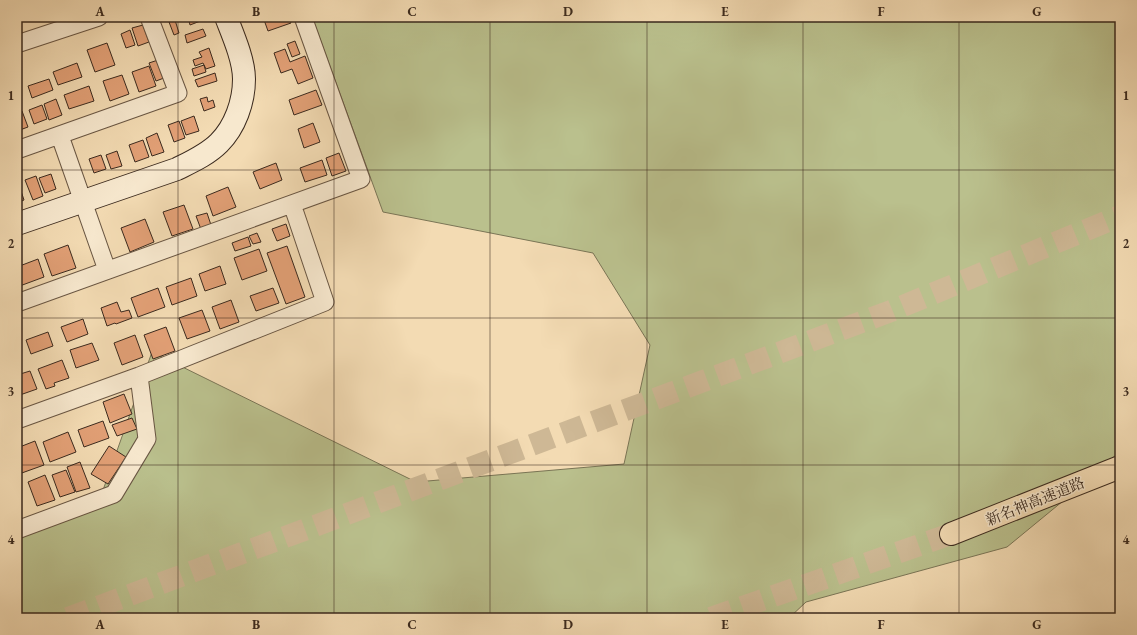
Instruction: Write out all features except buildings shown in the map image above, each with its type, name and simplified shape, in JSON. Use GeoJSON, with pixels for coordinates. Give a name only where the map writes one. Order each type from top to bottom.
{"type":"FeatureCollection","features":[{"type":"Feature","properties":{"kind":"highway","name":"新名神高速道路"},"geometry":{"type":"LineString","coordinates":[[951,534],[1120,467]]}},
{"type":"Feature","properties":{"kind":"street"},"geometry":{"type":"LineString","coordinates":[[17,44],[99,17]]}},
{"type":"Feature","properties":{"kind":"street"},"geometry":{"type":"LineString","coordinates":[[17,150],[178,93],[149,17]]}},
{"type":"Feature","properties":{"kind":"street"},"geometry":{"type":"LineString","coordinates":[[17,224],[177,169],[198,159],[219,143],[234,122],[240,109],[244,78],[242,62],[226,17]]}},
{"type":"Feature","properties":{"kind":"street"},"geometry":{"type":"LineString","coordinates":[[17,303],[361,179],[304,17]]}},
{"type":"Feature","properties":{"kind":"street"},"geometry":{"type":"LineString","coordinates":[[60,136],[107,270]]}},
{"type":"Feature","properties":{"kind":"street"},"geometry":{"type":"LineString","coordinates":[[17,420],[139,376],[325,302],[292,204]]}},
{"type":"Feature","properties":{"kind":"street"},"geometry":{"type":"LineString","coordinates":[[17,530],[114,494],[147,439],[139,376]]}},
{"type":"Feature","properties":{"kind":"green space"},"geometry":{"type":"Polygon","coordinates":[[[312,17],[1120,17],[1120,451],[1091,478],[1007,547],[806,602],[789,618],[17,618],[17,531],[102,493],[152,352],[416,482],[624,464],[650,345],[593,253],[383,212],[312,17]]]}},
{"type":"Feature","properties":{"kind":"tunnel"},"geometry":{"type":"LineString","coordinates":[[68,618],[891,311],[1120,216]]}},
{"type":"Feature","properties":{"kind":"tunnel"},"geometry":{"type":"LineString","coordinates":[[711,618],[951,534]]}}]}
